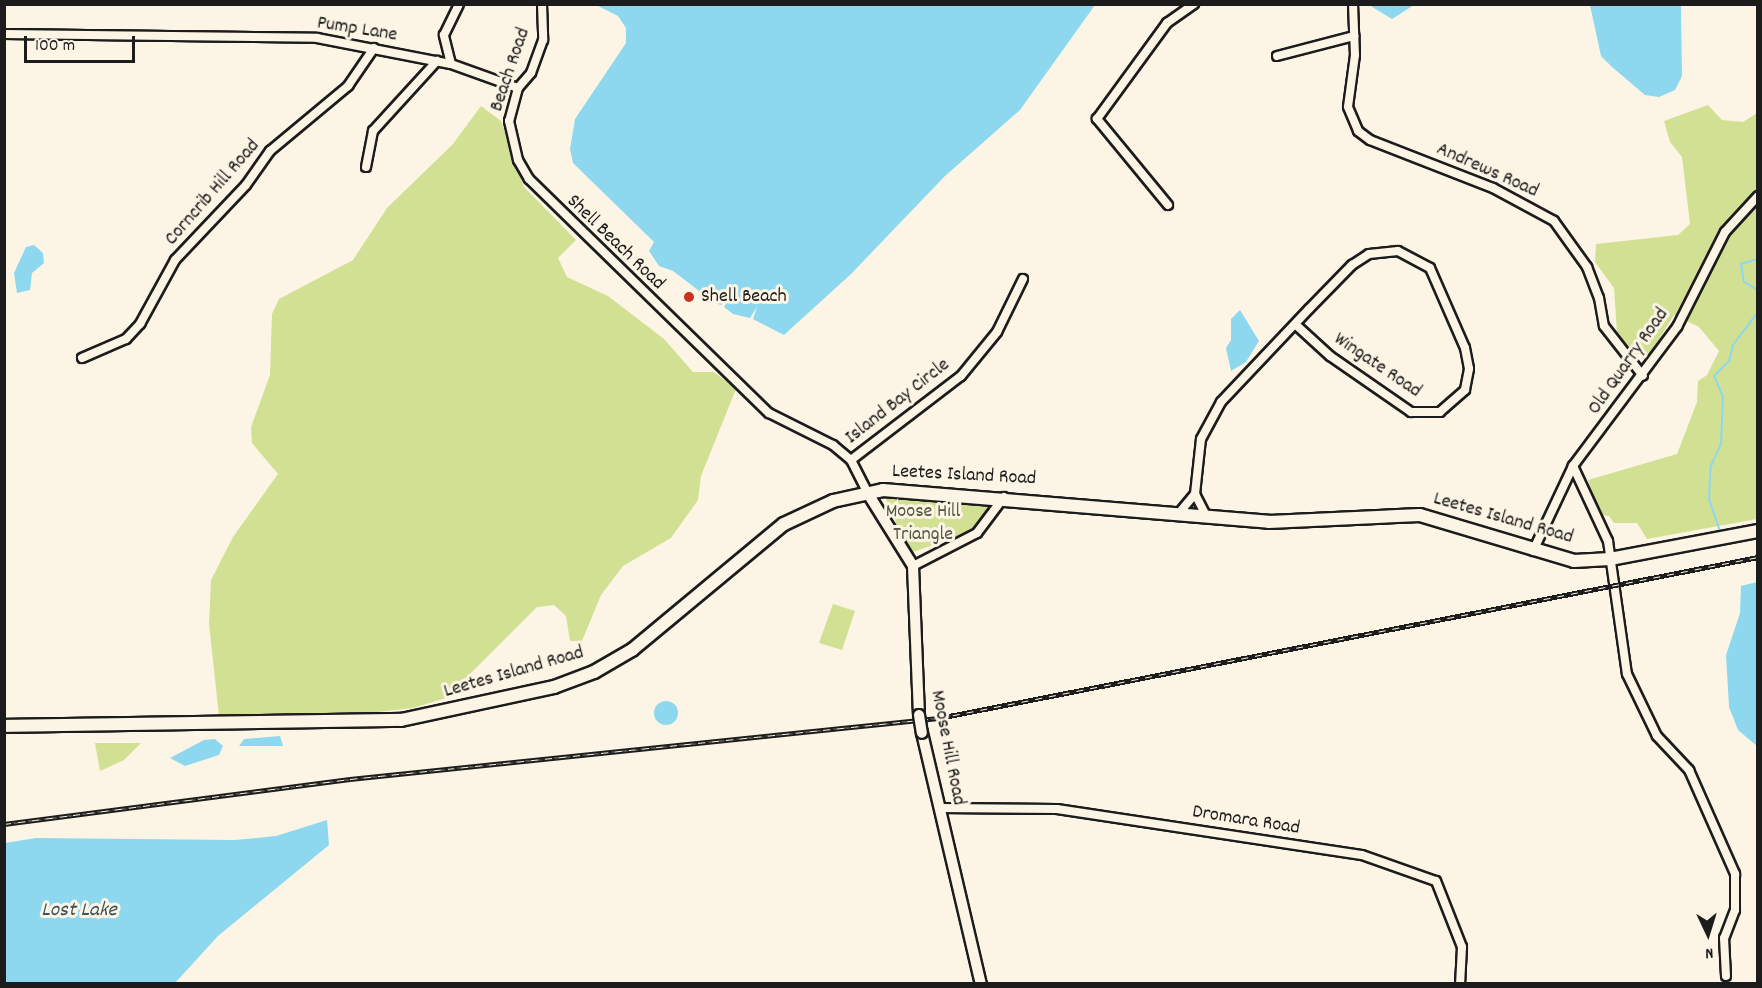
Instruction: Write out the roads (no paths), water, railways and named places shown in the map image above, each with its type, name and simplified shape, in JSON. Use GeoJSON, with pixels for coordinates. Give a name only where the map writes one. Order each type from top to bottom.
{"type":"FeatureCollection","features":[{"type":"Feature","properties":{"kind":"main road","name":"Leetes Island Road"},"geometry":{"type":"LineString","coordinates":[[4,726],[401,720],[554,687],[594,672],[632,650],[784,524],[819,506],[867,492],[902,489],[1295,522],[1420,515],[1464,525],[1533,551],[1574,561],[1610,559],[1758,531]]}},
{"type":"Feature","properties":{"kind":"street"},"geometry":{"type":"LineString","coordinates":[[451,64],[444,34],[459,4]]}},
{"type":"Feature","properties":{"kind":"street","name":"Beach Road"},"geometry":{"type":"LineString","coordinates":[[529,179],[510,130],[518,88],[531,73],[543,40],[542,4]]}},
{"type":"Feature","properties":{"kind":"street"},"geometry":{"type":"LineString","coordinates":[[1168,205],[1097,119],[1167,23],[1194,4]]}},
{"type":"Feature","properties":{"kind":"street","name":"Andrews Road"},"geometry":{"type":"LineString","coordinates":[[1353,4],[1354,36],[1348,107],[1358,131],[1370,140],[1493,188],[1554,221],[1587,267],[1604,326],[1643,376]]}},
{"type":"Feature","properties":{"kind":"street","name":"Pump Lane"},"geometry":{"type":"LineString","coordinates":[[4,34],[317,38],[451,64],[518,88]]}},
{"type":"Feature","properties":{"kind":"street"},"geometry":{"type":"LineString","coordinates":[[1277,56],[1354,36]]}},
{"type":"Feature","properties":{"kind":"street","name":"Corncrib Hill Road"},"geometry":{"type":"LineString","coordinates":[[82,358],[126,339],[140,324],[175,260],[246,185],[270,151],[348,86],[374,48]]}},
{"type":"Feature","properties":{"kind":"street"},"geometry":{"type":"LineString","coordinates":[[366,167],[373,131],[436,61]]}},
{"type":"Feature","properties":{"kind":"street","name":"Shell Beach Road"},"geometry":{"type":"LineString","coordinates":[[529,179],[769,413],[833,445],[851,460],[867,492]]}},
{"type":"Feature","properties":{"kind":"street","name":"Old Quarry Road"},"geometry":{"type":"LineString","coordinates":[[1533,551],[1573,466],[1643,376],[1677,327],[1725,232],[1758,196]]}},
{"type":"Feature","properties":{"kind":"street","name":"Wingate Road"},"geometry":{"type":"LineString","coordinates":[[1195,494],[1201,440],[1211,416],[1295,324],[1364,257],[1387,250],[1407,253],[1430,268],[1441,287],[1468,359],[1465,390],[1440,412],[1411,412],[1330,356],[1295,324]]}},
{"type":"Feature","properties":{"kind":"street","name":"Island Bay Circle"},"geometry":{"type":"LineString","coordinates":[[851,460],[961,376],[997,332],[1023,279]]}},
{"type":"Feature","properties":{"kind":"street"},"geometry":{"type":"LineString","coordinates":[[1573,466],[1608,541],[1627,674],[1657,736],[1689,770],[1736,879],[1735,910],[1724,938],[1726,976]]}},
{"type":"Feature","properties":{"kind":"street","name":"Moose Hill Road"},"geometry":{"type":"LineString","coordinates":[[867,492],[913,566],[919,714],[922,733],[981,984]]}},
{"type":"Feature","properties":{"kind":"street"},"geometry":{"type":"LineString","coordinates":[[1179,513],[1195,494],[1206,516]]}},
{"type":"Feature","properties":{"kind":"street"},"geometry":{"type":"LineString","coordinates":[[913,566],[977,533],[998,512],[1004,497]]}},
{"type":"Feature","properties":{"kind":"street","name":"Dromara Road"},"geometry":{"type":"LineString","coordinates":[[940,808],[1057,809],[1362,855],[1436,881],[1462,947],[1460,984]]}},
{"type":"Feature","properties":{"kind":"water"},"geometry":{"type":"Polygon","coordinates":[[[596,5],[1095,5],[1020,110],[945,176],[851,274],[784,335],[753,319],[757,307],[750,318],[733,314],[724,307],[732,294],[721,305],[715,303],[673,271],[659,266],[649,251],[654,242],[573,163],[570,149],[575,119],[626,43],[626,28],[618,16],[596,5]]]}},
{"type":"Feature","properties":{"kind":"water"},"geometry":{"type":"Polygon","coordinates":[[[1369,5],[1414,5],[1392,19],[1369,5]]]}},
{"type":"Feature","properties":{"kind":"water"},"geometry":{"type":"Polygon","coordinates":[[[1590,5],[1681,5],[1682,76],[1675,90],[1659,97],[1645,95],[1601,56],[1590,5]]]}},
{"type":"Feature","properties":{"kind":"water"},"geometry":{"type":"Polygon","coordinates":[[[34,245],[43,253],[44,263],[32,273],[30,290],[17,293],[14,273],[26,247],[34,245]]]}},
{"type":"Feature","properties":{"kind":"water"},"geometry":{"type":"Polygon","coordinates":[[[1240,310],[1259,341],[1246,362],[1231,371],[1226,348],[1231,340],[1231,319],[1240,310]]]}},
{"type":"Feature","properties":{"kind":"water"},"geometry":{"type":"Polygon","coordinates":[[[1758,582],[1757,746],[1738,730],[1729,707],[1726,655],[1740,613],[1741,586],[1758,582]]]}},
{"type":"Feature","properties":{"kind":"water"},"geometry":{"type":"Polygon","coordinates":[[[666,701],[675,704],[678,713],[675,722],[666,725],[657,722],[654,713],[657,704],[666,701]]]}},
{"type":"Feature","properties":{"kind":"water"},"geometry":{"type":"Polygon","coordinates":[[[280,736],[283,746],[239,746],[244,739],[280,736]]]}},
{"type":"Feature","properties":{"kind":"water"},"geometry":{"type":"Polygon","coordinates":[[[215,739],[223,746],[219,755],[185,766],[170,758],[204,740],[215,739]]]}},
{"type":"Feature","properties":{"kind":"water","name":"Lost Lake"},"geometry":{"type":"Polygon","coordinates":[[[327,820],[329,845],[218,936],[175,983],[5,983],[5,843],[36,838],[235,840],[276,836],[327,820]]]}},
{"type":"Feature","properties":{"kind":"waterway"},"geometry":{"type":"LineString","coordinates":[[1758,231],[1758,245]]}},
{"type":"Feature","properties":{"kind":"waterway"},"geometry":{"type":"LineString","coordinates":[[1758,259],[1741,264],[1744,282],[1758,290]]}},
{"type":"Feature","properties":{"kind":"waterway"},"geometry":{"type":"LineString","coordinates":[[1720,531],[1709,499],[1711,466],[1721,444],[1723,397],[1714,376],[1729,361],[1733,345],[1758,312]]}},
{"type":"Feature","properties":{"kind":"railway"},"geometry":{"type":"LineString","coordinates":[[4,824],[350,779],[939,718],[1758,557]]}},
{"type":"Feature","properties":{"kind":"place","name":"Shell Beach"},"geometry":{"type":"Point","coordinates":[689,297]}},
{"type":"Feature","properties":{"kind":"park label","name":"Moose Hill Triangle"},"geometry":{"type":"Point","coordinates":[923,524]}}]}
